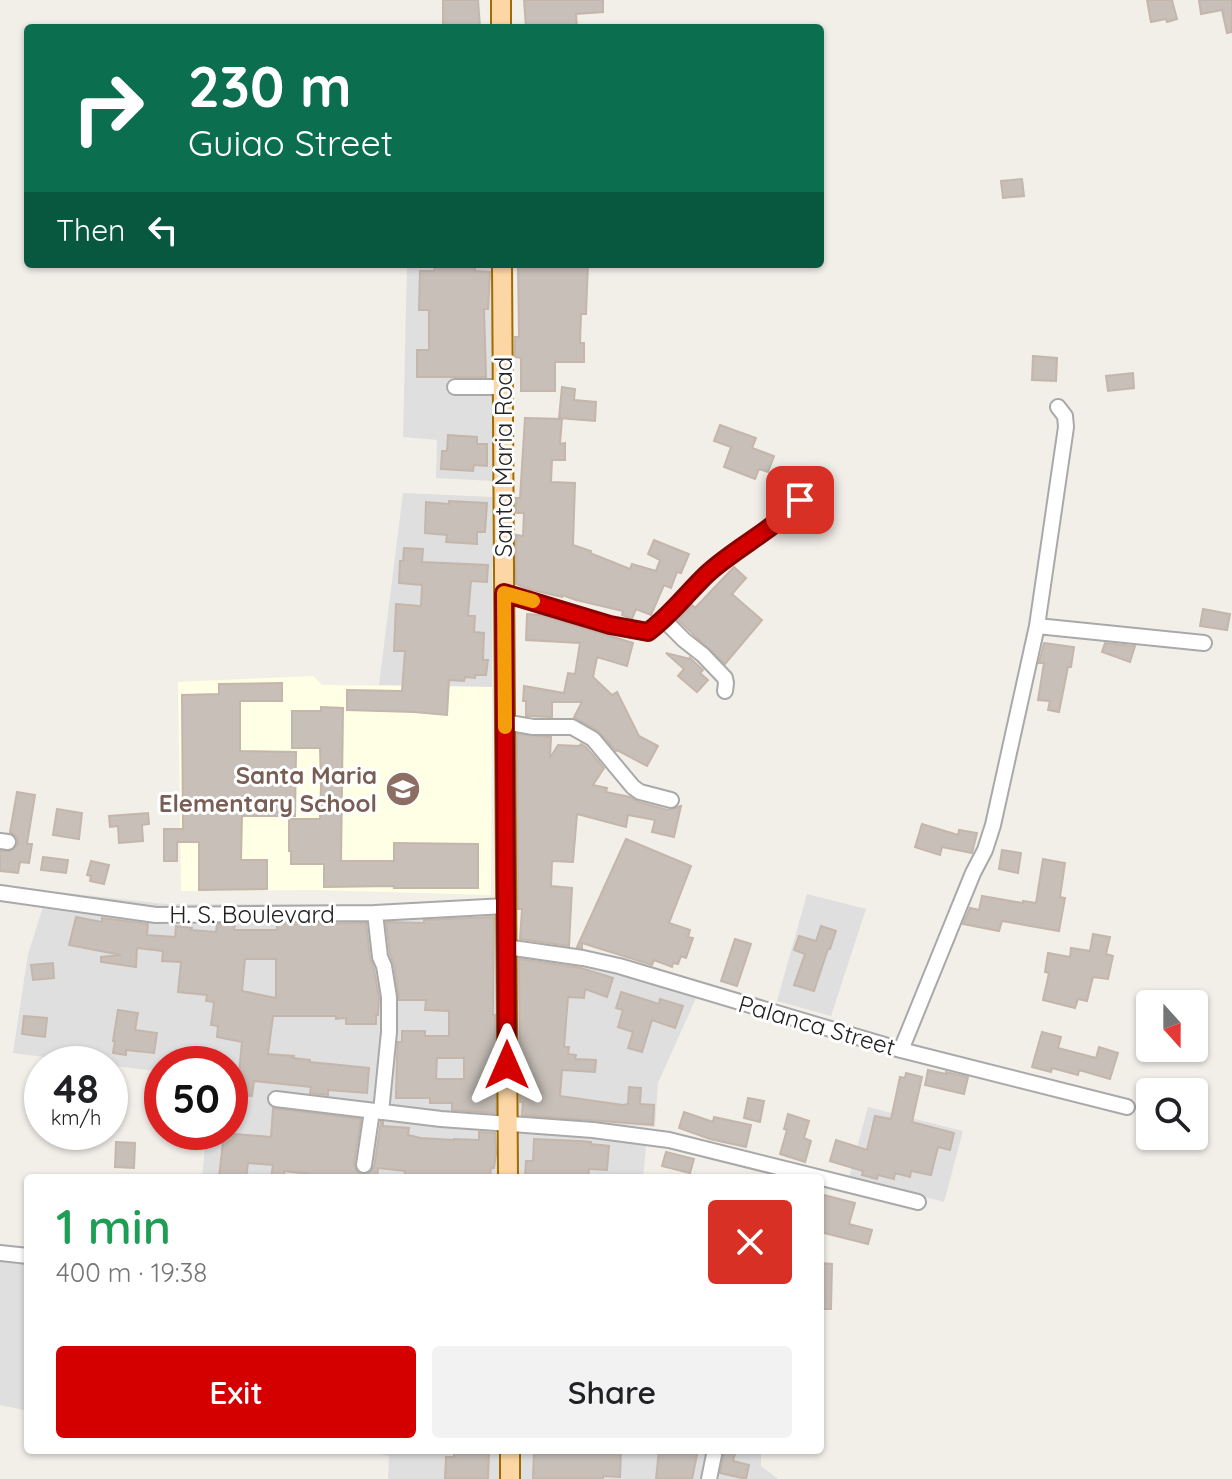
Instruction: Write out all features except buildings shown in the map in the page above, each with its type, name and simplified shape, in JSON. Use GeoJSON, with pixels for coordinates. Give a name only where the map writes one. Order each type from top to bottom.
{"type":"FeatureCollection","features":[{"type":"Feature","properties":{"kind":"main road"},"geometry":{"type":"LineString","coordinates":[[501,0],[501,24]]}},
{"type":"Feature","properties":{"kind":"main road","name":"Santa Maria Road"},"geometry":{"type":"LineString","coordinates":[[502,268],[508,1174]]}},
{"type":"Feature","properties":{"kind":"main road"},"geometry":{"type":"LineString","coordinates":[[510,1454],[510,1479]]}},
{"type":"Feature","properties":{"kind":"street"},"geometry":{"type":"LineString","coordinates":[[455,387],[503,387]]}},
{"type":"Feature","properties":{"kind":"street"},"geometry":{"type":"LineString","coordinates":[[901,1050],[989,838],[1037,626],[1066,427],[1065,416],[1058,407]]}},
{"type":"Feature","properties":{"kind":"street"},"geometry":{"type":"LineString","coordinates":[[504,593],[610,625],[648,632],[664,620],[708,573],[786,517],[815,483]]}},
{"type":"Feature","properties":{"kind":"street"},"geometry":{"type":"LineString","coordinates":[[664,620],[725,678],[725,691]]}},
{"type":"Feature","properties":{"kind":"street"},"geometry":{"type":"LineString","coordinates":[[1037,626],[1204,643]]}},
{"type":"Feature","properties":{"kind":"street"},"geometry":{"type":"LineString","coordinates":[[504,722],[533,727],[572,727],[593,739],[633,787],[640,792],[671,800]]}},
{"type":"Feature","properties":{"kind":"street","name":"H. S. Boulevard"},"geometry":{"type":"LineString","coordinates":[[0,893],[156,915],[375,913],[506,906]]}},
{"type":"Feature","properties":{"kind":"street"},"geometry":{"type":"LineString","coordinates":[[364,1165],[377,1111],[389,1032],[389,997],[375,913]]}},
{"type":"Feature","properties":{"kind":"street","name":"Palanca Street"},"geometry":{"type":"LineString","coordinates":[[506,947],[619,966],[901,1050],[1127,1107]]}},
{"type":"Feature","properties":{"kind":"street"},"geometry":{"type":"LineString","coordinates":[[276,1099],[441,1119],[593,1130],[669,1140],[806,1174]]}},
{"type":"Feature","properties":{"kind":"street"},"geometry":{"type":"LineString","coordinates":[[824,1179],[918,1202]]}},
{"type":"Feature","properties":{"kind":"street"},"geometry":{"type":"LineString","coordinates":[[0,1253],[24,1256]]}},
{"type":"Feature","properties":{"kind":"street"},"geometry":{"type":"LineString","coordinates":[[709,1479],[714,1454]]}},
{"type":"Feature","properties":{"kind":"shaded area"},"geometry":{"type":"Polygon","coordinates":[[[407,268],[495,268],[493,481],[436,478],[437,440],[403,437],[407,268]]]}},
{"type":"Feature","properties":{"kind":"shaded area"},"geometry":{"type":"Polygon","coordinates":[[[403,493],[493,497],[492,687],[379,685],[403,493]]]}},
{"type":"Feature","properties":{"kind":"shaded area"},"geometry":{"type":"Polygon","coordinates":[[[313,676],[322,685],[492,687],[491,895],[316,890],[181,891],[178,682],[313,676]]]}},
{"type":"Feature","properties":{"kind":"shaded area"},"geometry":{"type":"Polygon","coordinates":[[[48,891],[165,904],[500,905],[509,1174],[202,1174],[205,1150],[248,1150],[248,1046],[144,1046],[144,1070],[128,1068],[128,1046],[24,1046],[24,1054],[13,1053],[28,954],[48,891]]]}},
{"type":"Feature","properties":{"kind":"shaded area"},"geometry":{"type":"Polygon","coordinates":[[[807,894],[866,909],[831,1016],[777,1001],[807,894]]]}},
{"type":"Feature","properties":{"kind":"shaded area"},"geometry":{"type":"Polygon","coordinates":[[[515,951],[700,989],[658,1083],[655,1127],[514,1118],[515,951]]]}},
{"type":"Feature","properties":{"kind":"shaded area"},"geometry":{"type":"Polygon","coordinates":[[[868,1107],[963,1131],[944,1202],[849,1177],[868,1107]]]}},
{"type":"Feature","properties":{"kind":"shaded area"},"geometry":{"type":"Polygon","coordinates":[[[516,1122],[647,1135],[643,1174],[516,1174],[516,1122]]]}},
{"type":"Feature","properties":{"kind":"shaded area"},"geometry":{"type":"Polygon","coordinates":[[[0,1249],[24,1252],[24,1410],[0,1405],[0,1249]]]}},
{"type":"Feature","properties":{"kind":"shaded area"},"geometry":{"type":"Polygon","coordinates":[[[380,1454],[504,1454],[504,1479],[388,1479],[389,1456],[380,1454]]]}},
{"type":"Feature","properties":{"kind":"shaded area"},"geometry":{"type":"Polygon","coordinates":[[[515,1454],[761,1454],[761,1466],[778,1479],[515,1479],[515,1454]]]}},
{"type":"Feature","properties":{"kind":"slow traffic"},"geometry":{"type":"LineString","coordinates":[[505,727],[504,593],[533,601]]}},
{"type":"Feature","properties":{"kind":"place","name":"Santa Maria Elementary School"},"geometry":{"type":"Point","coordinates":[403,789]}},
{"type":"Feature","properties":{"kind":"route"},"geometry":{"type":"LineString","coordinates":[[507,1065],[504,593],[610,625],[648,632],[664,620],[708,573],[786,517],[800,500]]}}]}
